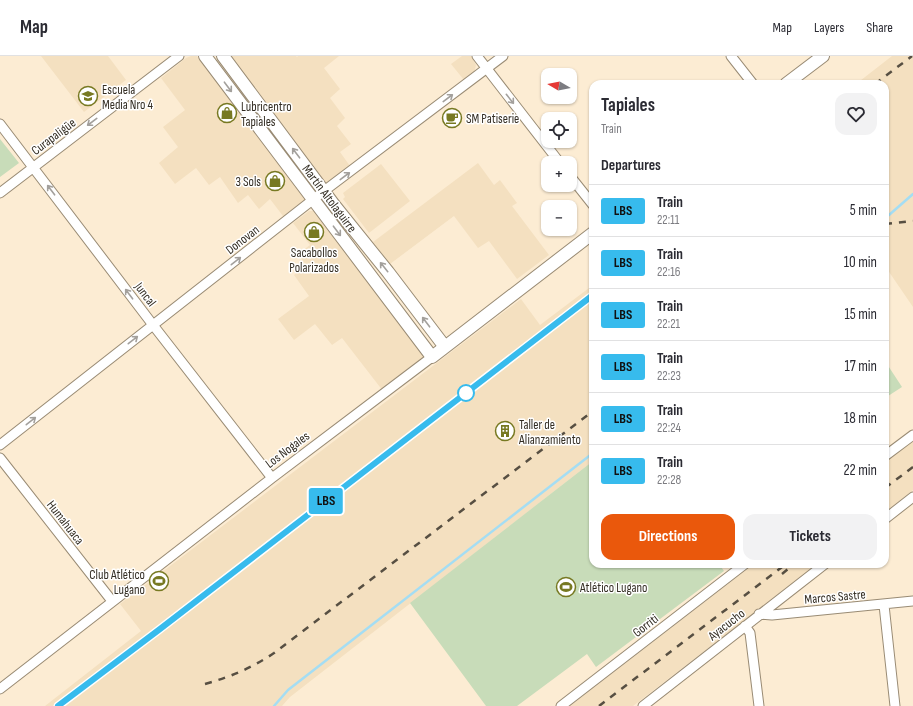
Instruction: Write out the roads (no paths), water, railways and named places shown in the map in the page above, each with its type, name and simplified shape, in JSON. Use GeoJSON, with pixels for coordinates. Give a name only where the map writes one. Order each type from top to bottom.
{"type":"FeatureCollection","features":[{"type":"Feature","properties":{"kind":"street","name":"Curapaligüe"},"geometry":{"type":"LineString","coordinates":[[0,193],[179,56]]}},
{"type":"Feature","properties":{"kind":"street","name":"Martín Altolaguirre"},"geometry":{"type":"LineString","coordinates":[[205,56],[432,357]]}},
{"type":"Feature","properties":{"kind":"street","name":"Martín Altolaguirre"},"geometry":{"type":"LineString","coordinates":[[223,56],[324,192],[388,272],[445,347]]}},
{"type":"Feature","properties":{"kind":"street"},"geometry":{"type":"LineString","coordinates":[[477,56],[554,156]]}},
{"type":"Feature","properties":{"kind":"street","name":"Donovan"},"geometry":{"type":"LineString","coordinates":[[0,444],[324,192],[503,56]]}},
{"type":"Feature","properties":{"kind":"street"},"geometry":{"type":"LineString","coordinates":[[731,56],[750,80]]}},
{"type":"Feature","properties":{"kind":"street"},"geometry":{"type":"LineString","coordinates":[[791,80],[823,56]]}},
{"type":"Feature","properties":{"kind":"street","name":"Juncal"},"geometry":{"type":"LineString","coordinates":[[0,124],[272,478]]}},
{"type":"Feature","properties":{"kind":"street"},"geometry":{"type":"LineString","coordinates":[[577,185],[589,200]]}},
{"type":"Feature","properties":{"kind":"street","name":"Los Nogales"},"geometry":{"type":"LineString","coordinates":[[0,689],[112,601],[589,236]]}},
{"type":"Feature","properties":{"kind":"street"},"geometry":{"type":"LineString","coordinates":[[889,453],[913,434]]}},
{"type":"Feature","properties":{"kind":"street","name":"Humahuaca"},"geometry":{"type":"LineString","coordinates":[[0,458],[112,601]]}},
{"type":"Feature","properties":{"kind":"street"},"geometry":{"type":"LineString","coordinates":[[889,516],[913,497]]}},
{"type":"Feature","properties":{"kind":"street","name":"Gorriti"},"geometry":{"type":"LineString","coordinates":[[561,706],[740,568]]}},
{"type":"Feature","properties":{"kind":"street","name":"Ayacucho"},"geometry":{"type":"LineString","coordinates":[[643,706],[820,568]]}},
{"type":"Feature","properties":{"kind":"street","name":"Marcos Sastre"},"geometry":{"type":"LineString","coordinates":[[759,614],[772,615],[913,601]]}},
{"type":"Feature","properties":{"kind":"street"},"geometry":{"type":"LineString","coordinates":[[884,605],[895,706]]}},
{"type":"Feature","properties":{"kind":"street"},"geometry":{"type":"LineString","coordinates":[[745,626],[750,633],[759,706]]}},
{"type":"Feature","properties":{"kind":"waterway"},"geometry":{"type":"LineString","coordinates":[[889,215],[913,194]]}},
{"type":"Feature","properties":{"kind":"waterway"},"geometry":{"type":"LineString","coordinates":[[274,706],[288,690],[589,456]]}},
{"type":"Feature","properties":{"kind":"railway"},"geometry":{"type":"LineString","coordinates":[[880,80],[912,56]]}},
{"type":"Feature","properties":{"kind":"railway"},"geometry":{"type":"LineString","coordinates":[[889,224],[913,221]]}},
{"type":"Feature","properties":{"kind":"railway"},"geometry":{"type":"LineString","coordinates":[[58,706],[589,298]]}},
{"type":"Feature","properties":{"kind":"railway"},"geometry":{"type":"LineString","coordinates":[[205,684],[241,672],[274,653],[589,414]]}},
{"type":"Feature","properties":{"kind":"railway"},"geometry":{"type":"LineString","coordinates":[[889,485],[913,467]]}},
{"type":"Feature","properties":{"kind":"railway"},"geometry":{"type":"LineString","coordinates":[[599,706],[781,568]]}},
{"type":"Feature","properties":{"kind":"railway"},"geometry":{"type":"LineString","coordinates":[[782,574],[789,568]]}},
{"type":"Feature","properties":{"kind":"train","name":"LBS"},"geometry":{"type":"LineString","coordinates":[[58,706],[374,465],[589,298]]}},
{"type":"Feature","properties":{"kind":"place","name":"Escuela Media Nro 4"},"geometry":{"type":"Point","coordinates":[88,96]}},
{"type":"Feature","properties":{"kind":"place","name":"Lubricentro Tapiales"},"geometry":{"type":"Point","coordinates":[227,113]}},
{"type":"Feature","properties":{"kind":"place","name":"SM Patiserie"},"geometry":{"type":"Point","coordinates":[452,118]}},
{"type":"Feature","properties":{"kind":"place","name":"3 Sols"},"geometry":{"type":"Point","coordinates":[275,181]}},
{"type":"Feature","properties":{"kind":"place","name":"Sacabollos Polarizados"},"geometry":{"type":"Point","coordinates":[314,232]}},
{"type":"Feature","properties":{"kind":"place","name":"Taller de Alianzamiento"},"geometry":{"type":"Point","coordinates":[505,431]}},
{"type":"Feature","properties":{"kind":"place","name":"Club Atlético Lugano"},"geometry":{"type":"Point","coordinates":[159,581]}},
{"type":"Feature","properties":{"kind":"place","name":"Atlético Lugano"},"geometry":{"type":"Point","coordinates":[566,587]}}]}
